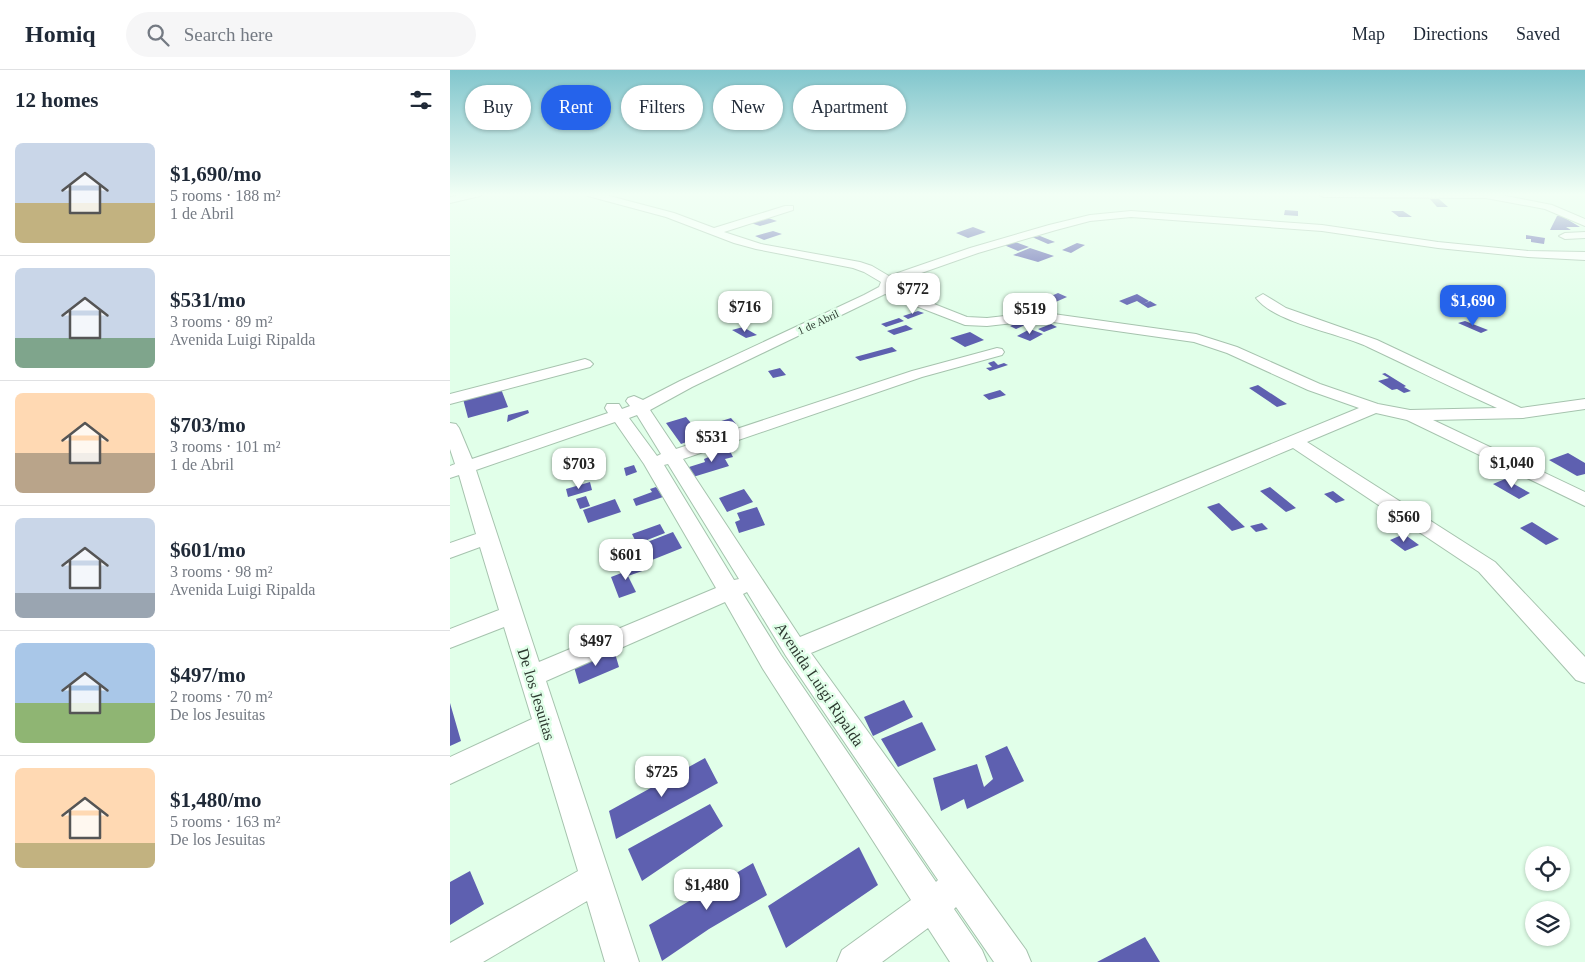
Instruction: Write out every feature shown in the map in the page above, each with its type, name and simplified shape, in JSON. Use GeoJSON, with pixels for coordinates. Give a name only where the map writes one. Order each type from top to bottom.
{"type":"FeatureCollection","features":[{"type":"Feature","properties":{"kind":"street"},"geometry":{"type":"LineString","coordinates":[[724,236],[760,247],[856,265],[868,269],[886,285],[966,321],[987,322],[1039,316],[1196,338],[1232,350],[1314,387],[1374,408],[1410,415],[1523,414],[1585,404]]}},
{"type":"Feature","properties":{"kind":"street","name":"1 de Abril"},"geometry":{"type":"LineString","coordinates":[[457,464],[670,392],[869,298],[886,285],[974,250],[1027,236]]}},
{"type":"Feature","properties":{"kind":"street","name":"1 de Abril"},"geometry":{"type":"LineString","coordinates":[[1375,236],[1447,246],[1528,254],[1585,256]]}},
{"type":"Feature","properties":{"kind":"street"},"geometry":{"type":"LineString","coordinates":[[1263,298],[1270,305],[1281,311],[1372,343],[1440,377],[1523,414]]}},
{"type":"Feature","properties":{"kind":"street"},"geometry":{"type":"LineString","coordinates":[[662,460],[917,374],[997,352]]}},
{"type":"Feature","properties":{"kind":"street"},"geometry":{"type":"LineString","coordinates":[[450,399],[585,364]]}},
{"type":"Feature","properties":{"kind":"street","name":"Avenida Luigi Ripalda"},"geometry":{"type":"LineString","coordinates":[[627,408],[741,586],[794,649],[1014,962]]}},
{"type":"Feature","properties":{"kind":"street"},"geometry":{"type":"LineString","coordinates":[[794,649],[1374,408]]}},
{"type":"Feature","properties":{"kind":"street"},"geometry":{"type":"LineString","coordinates":[[1410,415],[1585,500]]}},
{"type":"Feature","properties":{"kind":"street","name":"De los Jesuitas"},"geometry":{"type":"LineString","coordinates":[[450,428],[457,464],[488,537],[622,962]]}},
{"type":"Feature","properties":{"kind":"street"},"geometry":{"type":"LineString","coordinates":[[1295,442],[1487,567],[1585,673]]}},
{"type":"Feature","properties":{"kind":"street"},"geometry":{"type":"LineString","coordinates":[[450,551],[488,537]]}},
{"type":"Feature","properties":{"kind":"street"},"geometry":{"type":"LineString","coordinates":[[532,676],[741,586]]}},
{"type":"Feature","properties":{"kind":"street","name":"Avenida Luigi Ripalda"},"geometry":{"type":"LineString","coordinates":[[741,586],[772,662],[970,962]]}},
{"type":"Feature","properties":{"kind":"street"},"geometry":{"type":"LineString","coordinates":[[450,639],[512,614]]}},
{"type":"Feature","properties":{"kind":"street"},"geometry":{"type":"LineString","coordinates":[[450,771],[547,725]]}},
{"type":"Feature","properties":{"kind":"street"},"geometry":{"type":"LineString","coordinates":[[450,962],[596,878]]}},
{"type":"Feature","properties":{"kind":"street"},"geometry":{"type":"LineString","coordinates":[[854,962],[959,885]]}},
{"type":"Feature","properties":{"kind":"building"},"geometry":{"type":"Polygon","coordinates":[[[756,236],[777,236],[764,240],[756,236]]]}},
{"type":"Feature","properties":{"kind":"building"},"geometry":{"type":"Polygon","coordinates":[[[1040,236],[1055,242],[1048,244],[1032,237],[1040,236]]]}},
{"type":"Feature","properties":{"kind":"building"},"geometry":{"type":"Polygon","coordinates":[[[1526,236],[1545,238],[1544,244],[1531,242],[1531,239],[1526,239],[1526,236]]]}},
{"type":"Feature","properties":{"kind":"building"},"geometry":{"type":"Polygon","coordinates":[[[1015,242],[1029,247],[1018,251],[1004,245],[1015,242]]]}},
{"type":"Feature","properties":{"kind":"building"},"geometry":{"type":"Polygon","coordinates":[[[1077,243],[1085,245],[1071,253],[1062,250],[1077,243]]]}},
{"type":"Feature","properties":{"kind":"building"},"geometry":{"type":"Polygon","coordinates":[[[1030,248],[1054,256],[1038,262],[1013,255],[1030,248]]]}},
{"type":"Feature","properties":{"kind":"building"},"geometry":{"type":"Polygon","coordinates":[[[1058,293],[1067,297],[1051,304],[1042,300],[1058,293]]]}},
{"type":"Feature","properties":{"kind":"building"},"geometry":{"type":"Polygon","coordinates":[[[1137,294],[1149,301],[1143,304],[1150,301],[1157,305],[1148,308],[1137,301],[1127,305],[1119,301],[1137,294]]]}},
{"type":"Feature","properties":{"kind":"building"},"geometry":{"type":"Polygon","coordinates":[[[918,311],[924,313],[908,319],[903,316],[918,311]]]}},
{"type":"Feature","properties":{"kind":"building"},"geometry":{"type":"Polygon","coordinates":[[[899,318],[904,321],[886,327],[881,324],[899,318]]]}},
{"type":"Feature","properties":{"kind":"building"},"geometry":{"type":"Polygon","coordinates":[[[1026,319],[1032,322],[1016,329],[1010,326],[1026,319]]]}},
{"type":"Feature","properties":{"kind":"building"},"geometry":{"type":"Polygon","coordinates":[[[1465,321],[1488,330],[1481,333],[1458,323],[1465,321]]]}},
{"type":"Feature","properties":{"kind":"building"},"geometry":{"type":"Polygon","coordinates":[[[1051,324],[1057,327],[1044,332],[1038,329],[1051,324]]]}},
{"type":"Feature","properties":{"kind":"building"},"geometry":{"type":"Polygon","coordinates":[[[906,325],[913,329],[894,335],[887,331],[906,325]]]}},
{"type":"Feature","properties":{"kind":"building"},"geometry":{"type":"Polygon","coordinates":[[[743,327],[757,335],[746,338],[732,330],[743,327]]]}},
{"type":"Feature","properties":{"kind":"building"},"geometry":{"type":"Polygon","coordinates":[[[1030,329],[1043,334],[1030,341],[1017,336],[1030,329]]]}},
{"type":"Feature","properties":{"kind":"building"},"geometry":{"type":"Polygon","coordinates":[[[970,332],[984,340],[965,347],[950,338],[970,332]]]}},
{"type":"Feature","properties":{"kind":"building"},"geometry":{"type":"Polygon","coordinates":[[[892,347],[897,351],[860,361],[855,357],[892,347]]]}},
{"type":"Feature","properties":{"kind":"building"},"geometry":{"type":"Polygon","coordinates":[[[994,361],[998,365],[1004,363],[1008,365],[990,371],[986,368],[992,367],[988,363],[994,361]]]}},
{"type":"Feature","properties":{"kind":"building"},"geometry":{"type":"Polygon","coordinates":[[[780,368],[786,375],[773,378],[768,371],[780,368]]]}},
{"type":"Feature","properties":{"kind":"building"},"geometry":{"type":"Polygon","coordinates":[[[1385,373],[1411,391],[1404,393],[1397,389],[1392,390],[1378,381],[1389,378],[1382,374],[1385,373]]]}},
{"type":"Feature","properties":{"kind":"building"},"geometry":{"type":"Polygon","coordinates":[[[1258,385],[1287,404],[1277,407],[1249,388],[1258,385]]]}},
{"type":"Feature","properties":{"kind":"building"},"geometry":{"type":"Polygon","coordinates":[[[501,389],[508,407],[468,418],[463,399],[501,389]]]}},
{"type":"Feature","properties":{"kind":"building"},"geometry":{"type":"Polygon","coordinates":[[[1000,390],[1006,395],[989,400],[983,395],[1000,390]]]}},
{"type":"Feature","properties":{"kind":"building"},"geometry":{"type":"Polygon","coordinates":[[[528,410],[529,413],[507,422],[508,415],[528,410]]]}},
{"type":"Feature","properties":{"kind":"building"},"geometry":{"type":"Polygon","coordinates":[[[686,417],[696,429],[731,418],[736,424],[681,444],[666,423],[686,417]]]}},
{"type":"Feature","properties":{"kind":"building"},"geometry":{"type":"Polygon","coordinates":[[[721,448],[723,453],[730,451],[733,457],[725,459],[729,466],[693,477],[689,467],[705,462],[704,459],[711,456],[708,452],[721,448]]]}},
{"type":"Feature","properties":{"kind":"building"},"geometry":{"type":"Polygon","coordinates":[[[1568,453],[1585,463],[1585,474],[1577,476],[1549,460],[1568,453]]]}},
{"type":"Feature","properties":{"kind":"building"},"geometry":{"type":"Polygon","coordinates":[[[634,465],[637,472],[626,476],[624,468],[634,465]]]}},
{"type":"Feature","properties":{"kind":"building"},"geometry":{"type":"Polygon","coordinates":[[[1505,479],[1530,493],[1519,499],[1493,484],[1505,479]]]}},
{"type":"Feature","properties":{"kind":"building"},"geometry":{"type":"Polygon","coordinates":[[[590,482],[592,490],[568,497],[566,489],[590,482]]]}},
{"type":"Feature","properties":{"kind":"building"},"geometry":{"type":"Polygon","coordinates":[[[656,487],[663,497],[636,506],[633,499],[652,492],[650,489],[656,487]]]}},
{"type":"Feature","properties":{"kind":"building"},"geometry":{"type":"Polygon","coordinates":[[[1270,487],[1296,508],[1286,512],[1260,491],[1270,487]]]}},
{"type":"Feature","properties":{"kind":"building"},"geometry":{"type":"Polygon","coordinates":[[[744,489],[753,502],[727,512],[719,498],[744,489]]]}},
{"type":"Feature","properties":{"kind":"building"},"geometry":{"type":"Polygon","coordinates":[[[1333,491],[1345,500],[1336,503],[1324,494],[1333,491]]]}},
{"type":"Feature","properties":{"kind":"building"},"geometry":{"type":"Polygon","coordinates":[[[586,496],[590,506],[580,509],[576,499],[586,496]]]}},
{"type":"Feature","properties":{"kind":"building"},"geometry":{"type":"Polygon","coordinates":[[[615,499],[621,512],[588,523],[583,510],[615,499]]]}},
{"type":"Feature","properties":{"kind":"building"},"geometry":{"type":"Polygon","coordinates":[[[1219,503],[1245,527],[1232,531],[1207,507],[1219,503]]]}},
{"type":"Feature","properties":{"kind":"building"},"geometry":{"type":"Polygon","coordinates":[[[757,507],[765,525],[739,533],[735,522],[740,520],[737,513],[757,507]]]}},
{"type":"Feature","properties":{"kind":"building"},"geometry":{"type":"Polygon","coordinates":[[[1532,522],[1559,539],[1546,545],[1520,528],[1532,522]]]}},
{"type":"Feature","properties":{"kind":"building"},"geometry":{"type":"Polygon","coordinates":[[[1262,523],[1268,529],[1256,532],[1250,526],[1262,523]]]}},
{"type":"Feature","properties":{"kind":"building"},"geometry":{"type":"Polygon","coordinates":[[[660,524],[665,533],[637,544],[632,534],[660,524]]]}},
{"type":"Feature","properties":{"kind":"building"},"geometry":{"type":"Polygon","coordinates":[[[673,532],[682,548],[632,568],[624,551],[673,532]]]}},
{"type":"Feature","properties":{"kind":"building"},"geometry":{"type":"Polygon","coordinates":[[[1404,534],[1419,545],[1405,551],[1390,540],[1404,534]]]}},
{"type":"Feature","properties":{"kind":"building"},"geometry":{"type":"Polygon","coordinates":[[[645,564],[648,569],[628,576],[636,592],[619,598],[611,577],[645,564]]]}},
{"type":"Feature","properties":{"kind":"building"},"geometry":{"type":"Polygon","coordinates":[[[614,650],[619,667],[579,684],[574,667],[614,650]]]}},
{"type":"Feature","properties":{"kind":"building"},"geometry":{"type":"Polygon","coordinates":[[[904,700],[913,717],[873,736],[864,717],[904,700]]]}},
{"type":"Feature","properties":{"kind":"building"},"geometry":{"type":"Polygon","coordinates":[[[450,703],[461,741],[450,746],[450,703]]]}},
{"type":"Feature","properties":{"kind":"building"},"geometry":{"type":"Polygon","coordinates":[[[922,722],[936,750],[898,767],[881,739],[922,722]]]}},
{"type":"Feature","properties":{"kind":"building"},"geometry":{"type":"Polygon","coordinates":[[[1007,746],[1024,781],[967,809],[964,799],[941,811],[933,778],[977,764],[984,787],[993,779],[985,756],[1007,746]]]}},
{"type":"Feature","properties":{"kind":"building"},"geometry":{"type":"Polygon","coordinates":[[[705,758],[718,783],[616,839],[609,811],[705,758]]]}},
{"type":"Feature","properties":{"kind":"building"},"geometry":{"type":"Polygon","coordinates":[[[710,804],[723,826],[642,881],[628,849],[710,804]]]}},
{"type":"Feature","properties":{"kind":"building"},"geometry":{"type":"Polygon","coordinates":[[[859,847],[878,885],[786,948],[768,906],[859,847]]]}},
{"type":"Feature","properties":{"kind":"building"},"geometry":{"type":"Polygon","coordinates":[[[753,863],[767,895],[709,929],[662,961],[649,925],[753,863]]]}},
{"type":"Feature","properties":{"kind":"building"},"geometry":{"type":"Polygon","coordinates":[[[470,871],[484,904],[450,925],[450,882],[470,871]]]}},
{"type":"Feature","properties":{"kind":"building"},"geometry":{"type":"Polygon","coordinates":[[[1145,937],[1160,962],[1097,962],[1145,937]]]}}]}
